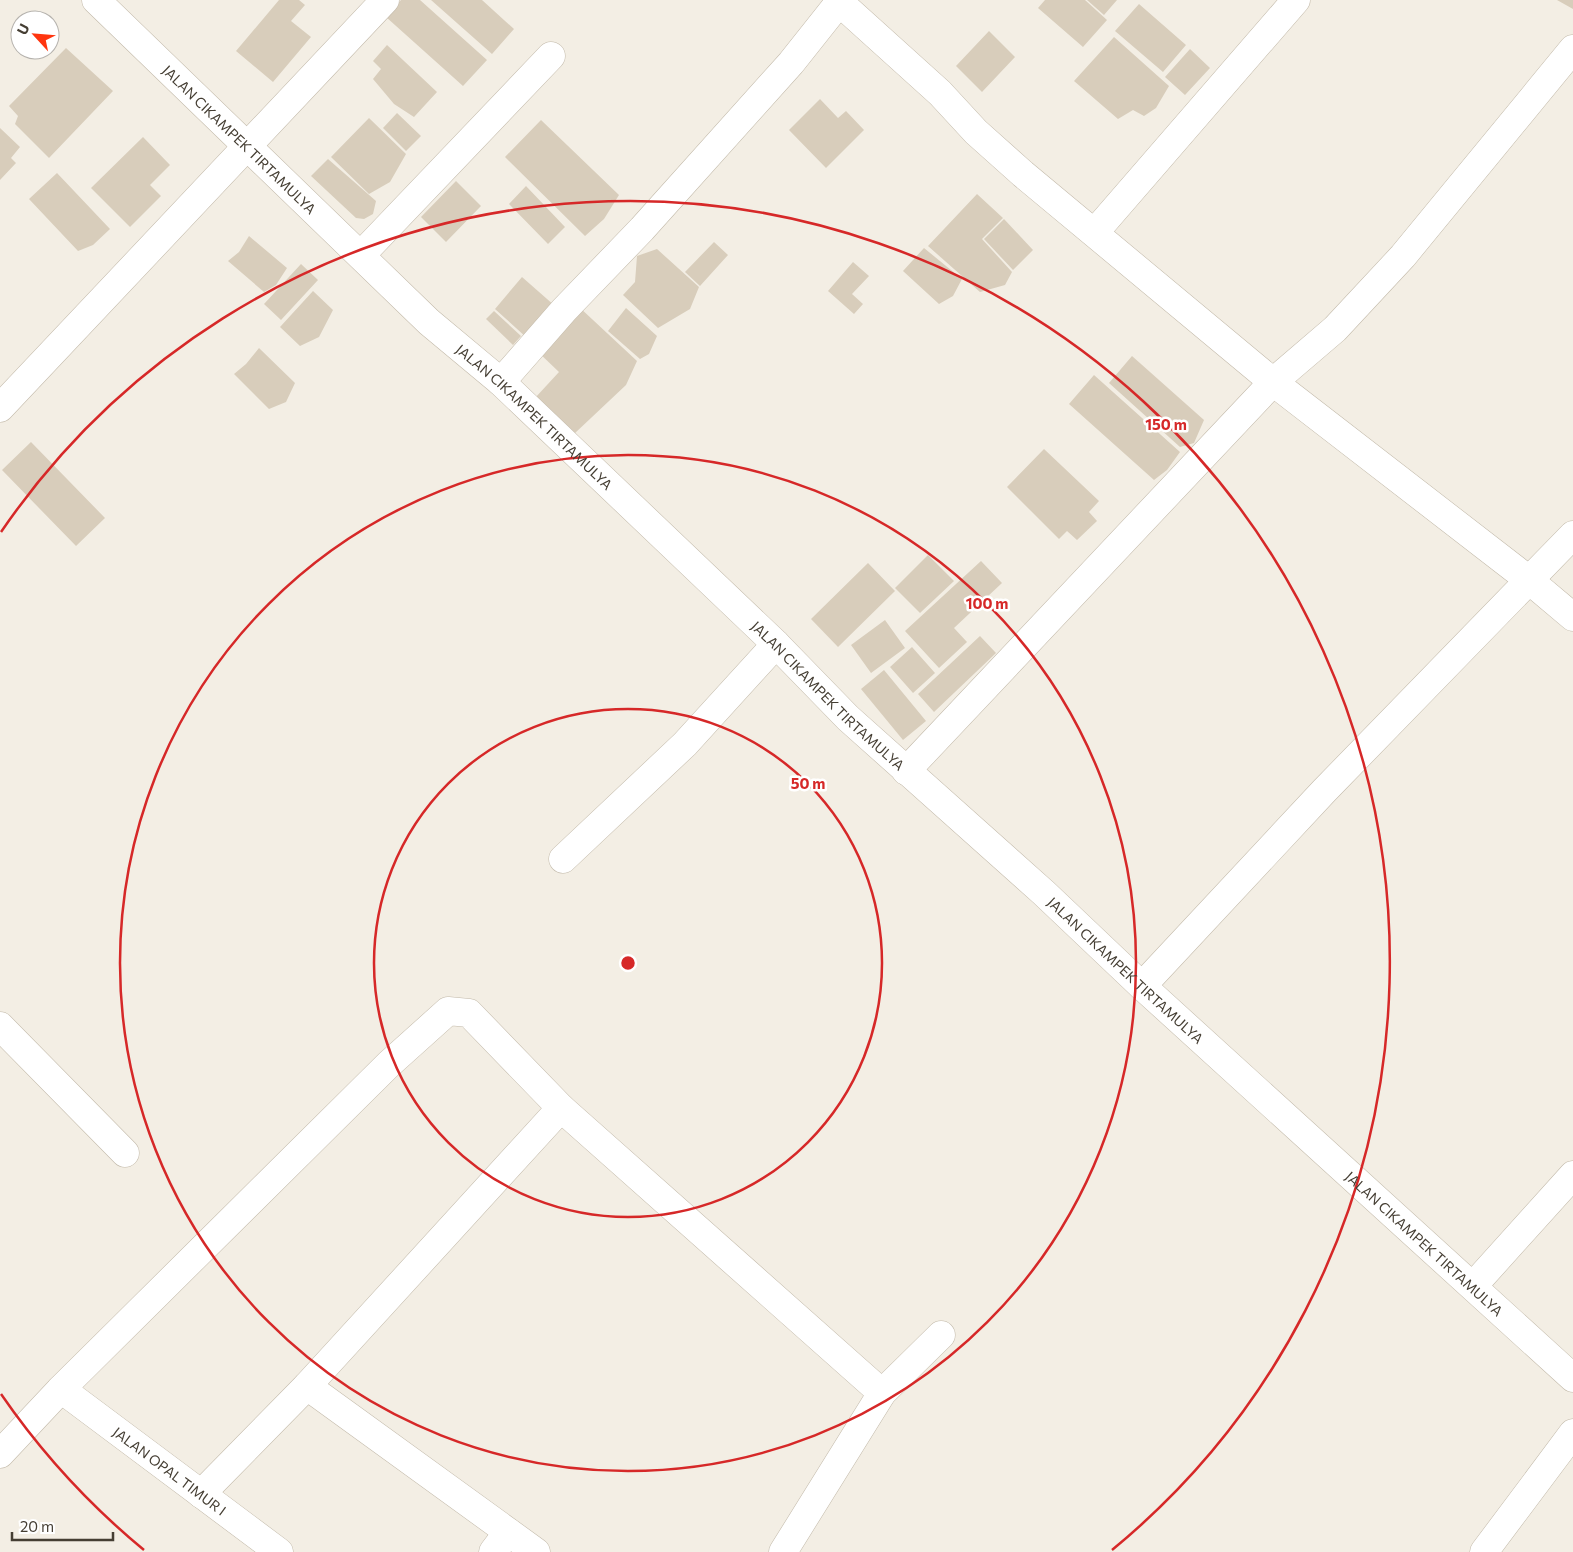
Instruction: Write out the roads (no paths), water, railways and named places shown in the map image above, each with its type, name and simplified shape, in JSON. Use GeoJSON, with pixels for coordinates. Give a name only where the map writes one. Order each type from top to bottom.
{"type":"FeatureCollection","features":[{"type":"Feature","properties":{"kind":"street","name":"JALAN CIKAMPEK TIRTAMULYA"},"geometry":{"type":"LineString","coordinates":[[96,0],[429,322],[501,382],[776,644],[848,718],[1044,893],[1142,986],[1573,1378]]}},
{"type":"Feature","properties":{"kind":"street"},"geometry":{"type":"LineString","coordinates":[[0,408],[385,0]]}},
{"type":"Feature","properties":{"kind":"street"},"geometry":{"type":"LineString","coordinates":[[1095,232],[1296,0]]}},
{"type":"Feature","properties":{"kind":"street"},"geometry":{"type":"LineString","coordinates":[[501,382],[564,310],[642,229],[791,64],[840,1],[940,93],[983,138],[1273,382],[1530,580],[1573,617]]}},
{"type":"Feature","properties":{"kind":"street"},"geometry":{"type":"LineString","coordinates":[[906,771],[1273,382],[1335,329],[1403,256],[1573,49]]}},
{"type":"Feature","properties":{"kind":"street"},"geometry":{"type":"LineString","coordinates":[[361,255],[551,56]]}},
{"type":"Feature","properties":{"kind":"street"},"geometry":{"type":"LineString","coordinates":[[1142,986],[1324,791],[1573,535]]}},
{"type":"Feature","properties":{"kind":"street"},"geometry":{"type":"LineString","coordinates":[[563,859],[684,744],[776,644]]}},
{"type":"Feature","properties":{"kind":"street"},"geometry":{"type":"LineString","coordinates":[[0,1454],[61,1389],[389,1064],[448,1010],[469,1013],[561,1108],[882,1393]]}},
{"type":"Feature","properties":{"kind":"street"},"geometry":{"type":"LineString","coordinates":[[0,1026],[125,1153]]}},
{"type":"Feature","properties":{"kind":"street"},"geometry":{"type":"LineString","coordinates":[[201,1494],[307,1386],[561,1108]]}},
{"type":"Feature","properties":{"kind":"street"},"geometry":{"type":"LineString","coordinates":[[1473,1286],[1573,1175]]}},
{"type":"Feature","properties":{"kind":"street"},"geometry":{"type":"LineString","coordinates":[[782,1552],[882,1393],[940,1335]]}},
{"type":"Feature","properties":{"kind":"street"},"geometry":{"type":"LineString","coordinates":[[307,1386],[500,1542],[536,1552]]}},
{"type":"Feature","properties":{"kind":"street","name":"JALAN OPAL TIMUR I"},"geometry":{"type":"LineString","coordinates":[[61,1389],[279,1552]]}},
{"type":"Feature","properties":{"kind":"street"},"geometry":{"type":"LineString","coordinates":[[1494,1549],[1573,1433]]}}]}
